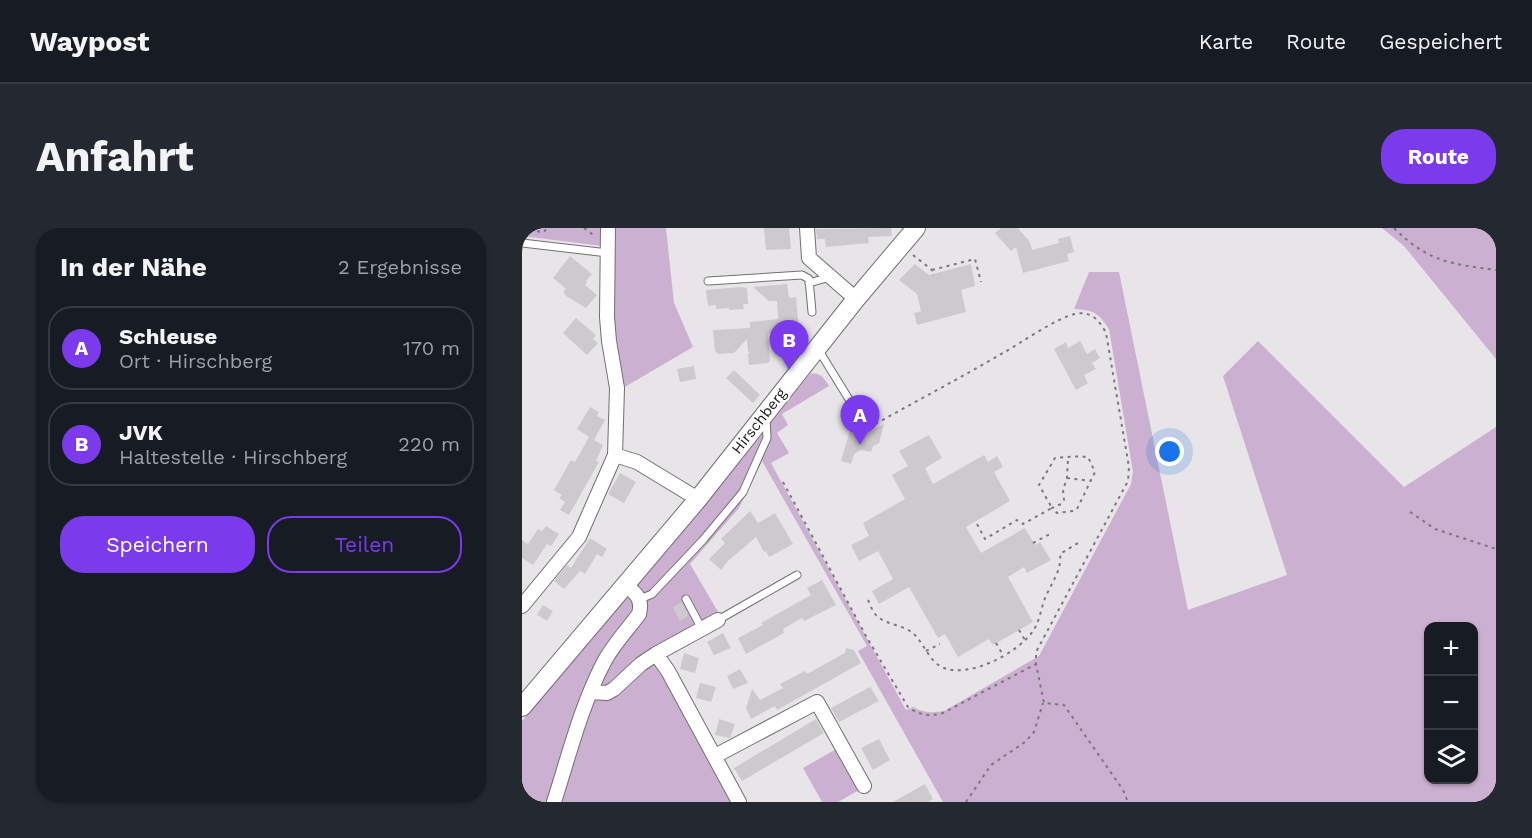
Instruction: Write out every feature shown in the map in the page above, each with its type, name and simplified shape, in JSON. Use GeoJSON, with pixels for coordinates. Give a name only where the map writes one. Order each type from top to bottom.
{"type":"FeatureCollection","features":[{"type":"Feature","properties":{"kind":"street"},"geometry":{"type":"LineString","coordinates":[[522,606],[579,537],[615,455],[617,388],[607,317],[608,228]]}},
{"type":"Feature","properties":{"kind":"street"},"geometry":{"type":"LineString","coordinates":[[807,228],[809,258],[856,299]]}},
{"type":"Feature","properties":{"kind":"street","name":"Hirschberg"},"geometry":{"type":"LineString","coordinates":[[522,707],[698,499],[856,299],[916,228]]}},
{"type":"Feature","properties":{"kind":"street"},"geometry":{"type":"LineString","coordinates":[[615,455],[637,462],[698,499]]}},
{"type":"Feature","properties":{"kind":"street"},"geometry":{"type":"LineString","coordinates":[[554,802],[591,692],[605,660],[639,614],[640,600],[625,585]]}},
{"type":"Feature","properties":{"kind":"street"},"geometry":{"type":"LineString","coordinates":[[591,692],[607,693],[640,664],[718,620]]}},
{"type":"Feature","properties":{"kind":"street"},"geometry":{"type":"LineString","coordinates":[[656,654],[668,670],[739,802]]}},
{"type":"Feature","properties":{"kind":"street"},"geometry":{"type":"LineString","coordinates":[[715,756],[818,702],[864,786]]}},
{"type":"Feature","properties":{"kind":"lane"},"geometry":{"type":"LineString","coordinates":[[522,243],[609,253]]}},
{"type":"Feature","properties":{"kind":"lane"},"geometry":{"type":"LineString","coordinates":[[708,281],[802,275],[809,279],[812,312]]}},
{"type":"Feature","properties":{"kind":"lane"},"geometry":{"type":"LineString","coordinates":[[809,283],[832,277]]}},
{"type":"Feature","properties":{"kind":"lane"},"geometry":{"type":"LineString","coordinates":[[818,349],[858,414]]}},
{"type":"Feature","properties":{"kind":"lane"},"geometry":{"type":"LineString","coordinates":[[640,600],[652,594],[703,540],[743,492],[767,438],[765,413]]}},
{"type":"Feature","properties":{"kind":"lane"},"geometry":{"type":"LineString","coordinates":[[718,620],[797,575]]}},
{"type":"Feature","properties":{"kind":"lane"},"geometry":{"type":"LineString","coordinates":[[686,599],[702,629]]}},
{"type":"Feature","properties":{"kind":"path"},"geometry":{"type":"LineString","coordinates":[[522,230],[544,232],[547,228]]}},
{"type":"Feature","properties":{"kind":"path"},"geometry":{"type":"LineString","coordinates":[[1394,228],[1415,247],[1428,255],[1450,262],[1496,270]]}},
{"type":"Feature","properties":{"kind":"path"},"geometry":{"type":"LineString","coordinates":[[901,246],[932,270],[933,276]]}},
{"type":"Feature","properties":{"kind":"path"},"geometry":{"type":"LineString","coordinates":[[932,270],[975,259],[981,282]]}},
{"type":"Feature","properties":{"kind":"path"},"geometry":{"type":"LineString","coordinates":[[858,414],[869,427],[1076,313],[1090,314],[1100,321],[1106,333],[1128,466],[1128,481],[1036,652],[1036,664],[1044,703],[1034,732],[1025,742],[991,765],[966,802]]}},
{"type":"Feature","properties":{"kind":"path"},"geometry":{"type":"LineString","coordinates":[[977,524],[985,539],[1017,520],[1023,524],[1061,504],[1064,500],[1063,490],[1068,478],[1068,457]]}},
{"type":"Feature","properties":{"kind":"path"},"geometry":{"type":"LineString","coordinates":[[1068,457],[1088,457],[1095,472],[1077,509],[1057,513],[1039,485],[1055,458],[1068,457]]}},
{"type":"Feature","properties":{"kind":"path"},"geometry":{"type":"LineString","coordinates":[[1068,478],[1090,481]]}},
{"type":"Feature","properties":{"kind":"path"},"geometry":{"type":"LineString","coordinates":[[783,482],[866,636],[908,707],[913,711],[932,716],[943,713],[1036,664]]}},
{"type":"Feature","properties":{"kind":"path"},"geometry":{"type":"LineString","coordinates":[[1410,512],[1435,529],[1496,549]]}},
{"type":"Feature","properties":{"kind":"path"},"geometry":{"type":"LineString","coordinates":[[1034,543],[1050,534]]}},
{"type":"Feature","properties":{"kind":"path"},"geometry":{"type":"LineString","coordinates":[[868,600],[876,616],[909,630],[943,668],[961,671],[981,667],[1025,640],[1034,630],[1061,563],[1060,554],[1078,543]]}},
{"type":"Feature","properties":{"kind":"path"},"geometry":{"type":"LineString","coordinates":[[1019,630],[1025,640]]}},
{"type":"Feature","properties":{"kind":"path"},"geometry":{"type":"LineString","coordinates":[[996,643],[1003,655]]}},
{"type":"Feature","properties":{"kind":"path"},"geometry":{"type":"LineString","coordinates":[[926,651],[940,644]]}},
{"type":"Feature","properties":{"kind":"path"},"geometry":{"type":"LineString","coordinates":[[1044,703],[1064,705],[1123,790],[1128,802]]}},
{"type":"Feature","properties":{"kind":"shaded area"},"geometry":{"type":"Polygon","coordinates":[[[522,228],[602,228],[602,246],[522,236],[522,228]]]}},
{"type":"Feature","properties":{"kind":"shaded area"},"geometry":{"type":"Polygon","coordinates":[[[616,228],[666,228],[674,303],[693,347],[623,388],[613,327],[616,228]]]}},
{"type":"Feature","properties":{"kind":"shaded area"},"geometry":{"type":"Polygon","coordinates":[[[1382,228],[1496,228],[1496,359],[1404,246],[1382,228]]]}},
{"type":"Feature","properties":{"kind":"shaded area"},"geometry":{"type":"Polygon","coordinates":[[[1089,272],[1119,272],[1188,610],[1287,575],[1223,376],[1258,341],[1404,487],[1496,427],[1496,802],[943,802],[858,651],[867,646],[762,461],[739,508],[690,564],[724,622],[665,656],[746,802],[522,802],[522,721],[810,374],[821,376],[829,386],[782,414],[788,425],[777,433],[789,453],[771,463],[906,710],[913,707],[928,712],[944,711],[1039,656],[1131,484],[1133,472],[1109,329],[1102,319],[1086,310],[1074,309],[1089,272]]]}},
{"type":"Feature","properties":{"kind":"shaded area"},"geometry":{"type":"Polygon","coordinates":[[[838,748],[861,789],[838,802],[822,802],[803,768],[838,748]]]}},
{"type":"Feature","properties":{"kind":"building"},"geometry":{"type":"Polygon","coordinates":[[[764,228],[789,228],[791,249],[766,250],[764,228]]]}},
{"type":"Feature","properties":{"kind":"building"},"geometry":{"type":"Polygon","coordinates":[[[891,228],[892,236],[868,237],[869,243],[826,247],[825,239],[817,239],[816,229],[891,228]]]}},
{"type":"Feature","properties":{"kind":"building"},"geometry":{"type":"Polygon","coordinates":[[[1001,228],[1018,228],[1030,242],[1032,250],[1059,243],[1058,239],[1070,236],[1074,252],[1067,254],[1069,261],[1023,273],[1016,247],[1011,251],[995,233],[1001,228]]]}},
{"type":"Feature","properties":{"kind":"building"},"geometry":{"type":"Polygon","coordinates":[[[570,256],[592,274],[585,285],[597,295],[586,308],[566,296],[563,292],[566,289],[553,278],[570,256]]]}},
{"type":"Feature","properties":{"kind":"building"},"geometry":{"type":"Polygon","coordinates":[[[915,264],[929,275],[971,264],[975,286],[961,290],[966,312],[917,325],[914,313],[921,311],[917,294],[899,280],[915,264]]]}},
{"type":"Feature","properties":{"kind":"building"},"geometry":{"type":"Polygon","coordinates":[[[787,284],[789,298],[796,297],[799,331],[768,334],[770,361],[768,363],[749,365],[748,354],[750,352],[748,352],[747,339],[734,353],[718,354],[715,351],[713,330],[750,328],[750,322],[778,319],[777,301],[769,301],[753,287],[787,284]]]}},
{"type":"Feature","properties":{"kind":"building"},"geometry":{"type":"Polygon","coordinates":[[[747,288],[748,304],[743,304],[744,309],[716,309],[716,305],[708,306],[706,290],[747,288]]]}},
{"type":"Feature","properties":{"kind":"building"},"geometry":{"type":"Polygon","coordinates":[[[576,318],[596,335],[593,339],[598,343],[587,355],[563,333],[576,318]]]}},
{"type":"Feature","properties":{"kind":"building"},"geometry":{"type":"Polygon","coordinates":[[[1080,341],[1087,354],[1095,349],[1100,358],[1092,363],[1096,369],[1084,375],[1088,383],[1076,390],[1054,349],[1066,342],[1068,348],[1080,341]]]}},
{"type":"Feature","properties":{"kind":"building"},"geometry":{"type":"Polygon","coordinates":[[[694,366],[696,379],[680,382],[677,369],[694,366]]]}},
{"type":"Feature","properties":{"kind":"building"},"geometry":{"type":"Polygon","coordinates":[[[734,370],[760,395],[753,403],[726,378],[734,370]]]}},
{"type":"Feature","properties":{"kind":"building"},"geometry":{"type":"Polygon","coordinates":[[[590,407],[599,412],[597,416],[605,420],[594,440],[603,445],[596,461],[599,462],[569,515],[560,510],[565,502],[559,498],[562,495],[554,490],[571,460],[575,462],[589,437],[577,429],[590,407]]]}},
{"type":"Feature","properties":{"kind":"building"},"geometry":{"type":"Polygon","coordinates":[[[884,424],[879,443],[873,446],[871,452],[861,450],[854,454],[851,464],[841,461],[851,427],[860,430],[863,428],[866,434],[884,424]]]}},
{"type":"Feature","properties":{"kind":"building"},"geometry":{"type":"Polygon","coordinates":[[[929,435],[942,458],[925,468],[933,484],[984,455],[988,462],[997,456],[1003,467],[994,472],[1010,501],[966,527],[981,553],[1025,528],[1035,545],[1040,542],[1051,560],[1027,573],[1024,567],[1008,577],[1033,622],[993,645],[989,639],[958,657],[945,634],[938,638],[909,587],[879,604],[872,591],[893,579],[878,551],[859,561],[851,545],[869,536],[863,523],[905,499],[892,475],[908,466],[899,451],[929,435]]]}},
{"type":"Feature","properties":{"kind":"building"},"geometry":{"type":"Polygon","coordinates":[[[620,473],[636,482],[624,503],[608,494],[620,473]]]}},
{"type":"Feature","properties":{"kind":"building"},"geometry":{"type":"Polygon","coordinates":[[[750,511],[758,523],[775,513],[793,544],[769,557],[756,537],[721,570],[709,559],[725,543],[721,539],[750,511]]]}},
{"type":"Feature","properties":{"kind":"building"},"geometry":{"type":"Polygon","coordinates":[[[546,526],[559,534],[551,546],[547,544],[533,565],[522,558],[522,540],[528,544],[538,529],[542,531],[546,526]]]}},
{"type":"Feature","properties":{"kind":"building"},"geometry":{"type":"Polygon","coordinates":[[[590,538],[607,549],[602,557],[597,554],[585,574],[580,571],[564,589],[554,581],[567,565],[571,568],[590,538]]]}},
{"type":"Feature","properties":{"kind":"building"},"geometry":{"type":"Polygon","coordinates":[[[822,580],[836,605],[804,621],[802,618],[783,629],[784,633],[746,654],[738,638],[811,595],[807,588],[822,580]]]}},
{"type":"Feature","properties":{"kind":"building"},"geometry":{"type":"Polygon","coordinates":[[[681,602],[689,616],[680,621],[673,607],[681,602]]]}},
{"type":"Feature","properties":{"kind":"building"},"geometry":{"type":"Polygon","coordinates":[[[543,605],[553,611],[547,621],[537,615],[543,605]]]}},
{"type":"Feature","properties":{"kind":"building"},"geometry":{"type":"Polygon","coordinates":[[[723,633],[731,648],[714,655],[707,642],[723,633]]]}},
{"type":"Feature","properties":{"kind":"building"},"geometry":{"type":"Polygon","coordinates":[[[846,648],[854,650],[861,663],[777,710],[775,706],[751,719],[746,708],[752,689],[760,700],[783,688],[780,684],[805,671],[807,674],[845,653],[846,648]]]}},
{"type":"Feature","properties":{"kind":"building"},"geometry":{"type":"Polygon","coordinates":[[[684,653],[699,658],[695,673],[680,669],[684,653]]]}},
{"type":"Feature","properties":{"kind":"building"},"geometry":{"type":"Polygon","coordinates":[[[740,669],[748,683],[733,689],[727,676],[740,669]]]}},
{"type":"Feature","properties":{"kind":"building"},"geometry":{"type":"Polygon","coordinates":[[[700,683],[716,687],[711,702],[696,698],[700,683]]]}},
{"type":"Feature","properties":{"kind":"building"},"geometry":{"type":"Polygon","coordinates":[[[870,687],[879,701],[839,722],[831,708],[870,687]]]}},
{"type":"Feature","properties":{"kind":"building"},"geometry":{"type":"Polygon","coordinates":[[[719,719],[735,724],[730,738],[715,735],[719,719]]]}},
{"type":"Feature","properties":{"kind":"building"},"geometry":{"type":"Polygon","coordinates":[[[816,719],[824,733],[742,781],[734,768],[816,719]]]}},
{"type":"Feature","properties":{"kind":"building"},"geometry":{"type":"Polygon","coordinates":[[[879,739],[890,760],[873,770],[861,748],[879,739]]]}},
{"type":"Feature","properties":{"kind":"building"},"geometry":{"type":"Polygon","coordinates":[[[925,784],[933,799],[928,802],[893,802],[925,784]]]}},
{"type":"Feature","properties":{"kind":"place","name":"JVK"},"geometry":{"type":"Point","coordinates":[789,370]}},
{"type":"Feature","properties":{"kind":"place","name":"Schleuse"},"geometry":{"type":"Point","coordinates":[860,445]}}]}
